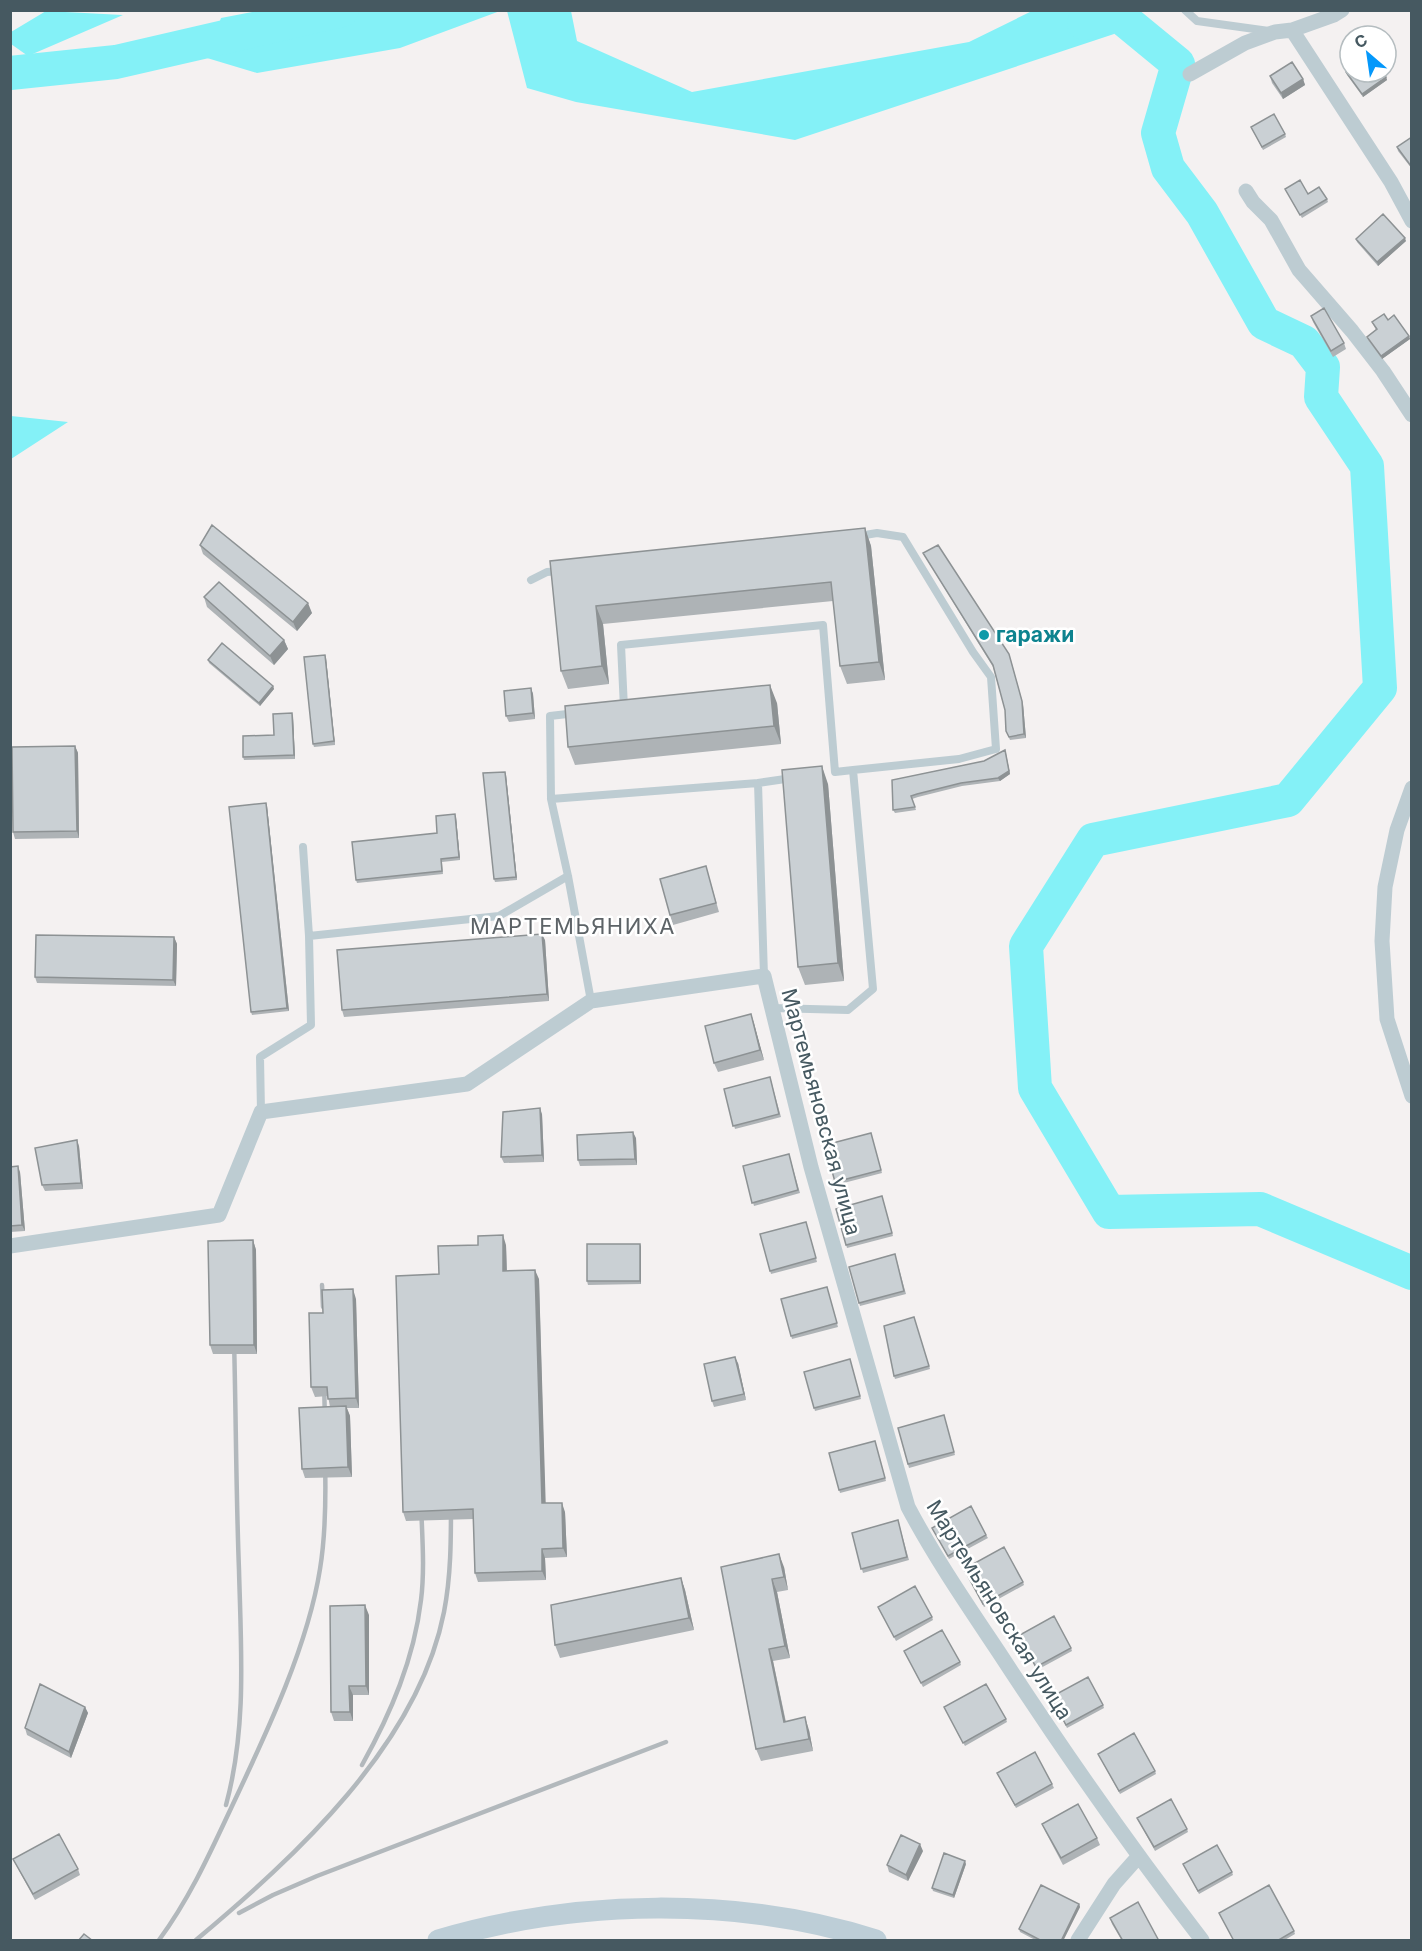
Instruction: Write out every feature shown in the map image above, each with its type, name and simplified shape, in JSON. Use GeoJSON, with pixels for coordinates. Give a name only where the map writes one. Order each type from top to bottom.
{"type":"FeatureCollection","features":[{"type":"Feature","properties":{"kind":"main road"},"geometry":{"type":"LineString","coordinates":[[438,1941],[491,1926],[542,1917],[600,1911],[656,1909],[716,1910],[769,1916],[814,1923],[876,1941]]}},
{"type":"Feature","properties":{"kind":"street"},"geometry":{"type":"LineString","coordinates":[[1190,75],[1245,44],[1275,32],[1292,30],[1342,10]]}},
{"type":"Feature","properties":{"kind":"street"},"geometry":{"type":"LineString","coordinates":[[1292,30],[1392,182],[1412,221]]}},
{"type":"Feature","properties":{"kind":"street"},"geometry":{"type":"LineString","coordinates":[[1246,190],[1253,202],[1271,220],[1299,270],[1371,355],[1412,415]]}},
{"type":"Feature","properties":{"kind":"street"},"geometry":{"type":"LineString","coordinates":[[1412,788],[1397,830],[1385,887],[1382,941],[1387,1019],[1412,1096]]}},
{"type":"Feature","properties":{"kind":"street","name":"Мартемьяновская улица"},"geometry":{"type":"LineString","coordinates":[[261,1112],[467,1084],[591,1001],[764,976],[811,1167],[908,1507],[927,1543],[1020,1685],[1138,1857],[1202,1941]]}},
{"type":"Feature","properties":{"kind":"street"},"geometry":{"type":"LineString","coordinates":[[10,1246],[219,1215],[261,1112]]}},
{"type":"Feature","properties":{"kind":"street"},"geometry":{"type":"LineString","coordinates":[[1078,1941],[1114,1884],[1138,1857]]}},
{"type":"Feature","properties":{"kind":"lane"},"geometry":{"type":"LineString","coordinates":[[1185,10],[1197,21],[1275,32]]}},
{"type":"Feature","properties":{"kind":"lane"},"geometry":{"type":"LineString","coordinates":[[824,774],[958,759],[996,749],[991,677],[903,537],[877,533],[849,538]]}},
{"type":"Feature","properties":{"kind":"lane"},"geometry":{"type":"LineString","coordinates":[[531,580],[548,572],[571,570]]}},
{"type":"Feature","properties":{"kind":"lane"},"geometry":{"type":"LineString","coordinates":[[613,709],[624,708],[621,645],[823,625],[835,772]]}},
{"type":"Feature","properties":{"kind":"lane"},"geometry":{"type":"LineString","coordinates":[[581,712],[550,716],[551,799],[591,1001]]}},
{"type":"Feature","properties":{"kind":"lane"},"geometry":{"type":"LineString","coordinates":[[772,1008],[848,1010],[873,989],[853,770]]}},
{"type":"Feature","properties":{"kind":"lane"},"geometry":{"type":"LineString","coordinates":[[551,799],[758,783],[802,777]]}},
{"type":"Feature","properties":{"kind":"lane"},"geometry":{"type":"LineString","coordinates":[[758,783],[764,976]]}},
{"type":"Feature","properties":{"kind":"lane"},"geometry":{"type":"LineString","coordinates":[[261,1112],[260,1057],[311,1024],[309,936],[303,847]]}},
{"type":"Feature","properties":{"kind":"lane"},"geometry":{"type":"LineString","coordinates":[[309,936],[499,916],[568,876]]}},
{"type":"Feature","properties":{"kind":"water"},"geometry":{"type":"Polygon","coordinates":[[[46,11],[123,15],[28,56],[11,44],[11,32],[46,11]]]}},
{"type":"Feature","properties":{"kind":"water"},"geometry":{"type":"Polygon","coordinates":[[[257,11],[500,11],[400,48],[257,73],[207,58],[221,18],[257,11]]]}},
{"type":"Feature","properties":{"kind":"water"},"geometry":{"type":"Polygon","coordinates":[[[507,11],[571,11],[577,41],[692,92],[969,42],[1032,11],[1136,11],[1114,34],[795,140],[576,102],[527,88],[507,11]]]}},
{"type":"Feature","properties":{"kind":"water"},"geometry":{"type":"Polygon","coordinates":[[[11,416],[68,422],[11,459],[11,416]]]}},
{"type":"Feature","properties":{"kind":"building"},"geometry":{"type":"Polygon","coordinates":[[[1292,62],[1303,79],[1281,93],[1270,76],[1292,62]]]}},
{"type":"Feature","properties":{"kind":"building"},"geometry":{"type":"Polygon","coordinates":[[[1355,84],[1376,84],[1362,94],[1355,84]]]}},
{"type":"Feature","properties":{"kind":"building"},"geometry":{"type":"Polygon","coordinates":[[[1274,114],[1285,134],[1262,147],[1251,127],[1274,114]]]}},
{"type":"Feature","properties":{"kind":"building"},"geometry":{"type":"Polygon","coordinates":[[[1412,137],[1412,166],[1411,166],[1397,147],[1412,137]]]}},
{"type":"Feature","properties":{"kind":"building"},"geometry":{"type":"Polygon","coordinates":[[[1300,180],[1308,194],[1319,187],[1327,199],[1300,215],[1285,189],[1300,180]]]}},
{"type":"Feature","properties":{"kind":"building"},"geometry":{"type":"Polygon","coordinates":[[[1383,214],[1405,238],[1377,262],[1356,239],[1383,214]]]}},
{"type":"Feature","properties":{"kind":"building"},"geometry":{"type":"Polygon","coordinates":[[[1324,308],[1344,343],[1331,351],[1311,316],[1324,308]]]}},
{"type":"Feature","properties":{"kind":"building"},"geometry":{"type":"Polygon","coordinates":[[[1384,314],[1388,320],[1394,315],[1409,336],[1381,356],[1367,337],[1377,329],[1372,322],[1384,314]]]}},
{"type":"Feature","properties":{"kind":"building"},"geometry":{"type":"Polygon","coordinates":[[[212,525],[308,603],[293,622],[200,545],[212,525]]]}},
{"type":"Feature","properties":{"kind":"building"},"geometry":{"type":"Polygon","coordinates":[[[865,528],[879,662],[840,666],[831,582],[596,606],[602,666],[561,671],[550,561],[865,528]]]}},
{"type":"Feature","properties":{"kind":"building","name":"гаражи"},"geometry":{"type":"Polygon","coordinates":[[[938,545],[1009,654],[1022,701],[1024,734],[1009,737],[1006,731],[1005,710],[993,665],[923,553],[938,545]]]}},
{"type":"Feature","properties":{"kind":"building"},"geometry":{"type":"Polygon","coordinates":[[[219,582],[284,640],[270,656],[204,597],[219,582]]]}},
{"type":"Feature","properties":{"kind":"building"},"geometry":{"type":"Polygon","coordinates":[[[222,643],[273,686],[259,703],[208,660],[222,643]]]}},
{"type":"Feature","properties":{"kind":"building"},"geometry":{"type":"Polygon","coordinates":[[[325,655],[334,741],[313,744],[304,657],[325,655]]]}},
{"type":"Feature","properties":{"kind":"building"},"geometry":{"type":"Polygon","coordinates":[[[770,685],[774,726],[568,747],[565,706],[770,685]]]}},
{"type":"Feature","properties":{"kind":"building"},"geometry":{"type":"Polygon","coordinates":[[[531,688],[533,713],[506,716],[504,691],[531,688]]]}},
{"type":"Feature","properties":{"kind":"building"},"geometry":{"type":"Polygon","coordinates":[[[292,713],[294,755],[243,757],[243,736],[274,735],[273,714],[292,713]]]}},
{"type":"Feature","properties":{"kind":"building"},"geometry":{"type":"Polygon","coordinates":[[[75,746],[77,831],[13,832],[12,747],[75,746]]]}},
{"type":"Feature","properties":{"kind":"building"},"geometry":{"type":"Polygon","coordinates":[[[1005,750],[1009,771],[998,778],[961,783],[917,794],[911,796],[915,807],[893,810],[892,780],[984,761],[1005,750]]]}},
{"type":"Feature","properties":{"kind":"building"},"geometry":{"type":"Polygon","coordinates":[[[822,766],[838,963],[798,967],[782,770],[822,766]]]}},
{"type":"Feature","properties":{"kind":"building"},"geometry":{"type":"Polygon","coordinates":[[[505,772],[516,877],[494,879],[483,773],[505,772]]]}},
{"type":"Feature","properties":{"kind":"building"},"geometry":{"type":"Polygon","coordinates":[[[266,803],[287,1008],[251,1012],[229,807],[266,803]]]}},
{"type":"Feature","properties":{"kind":"building"},"geometry":{"type":"Polygon","coordinates":[[[455,814],[459,857],[441,859],[442,871],[356,880],[352,842],[437,833],[436,816],[455,814]]]}},
{"type":"Feature","properties":{"kind":"building"},"geometry":{"type":"Polygon","coordinates":[[[706,866],[716,903],[670,915],[660,879],[706,866]]]}},
{"type":"Feature","properties":{"kind":"building"},"geometry":{"type":"Polygon","coordinates":[[[542,934],[547,994],[342,1010],[337,950],[542,934]]]}},
{"type":"Feature","properties":{"kind":"building"},"geometry":{"type":"Polygon","coordinates":[[[36,935],[174,937],[173,980],[35,977],[36,935]]]}},
{"type":"Feature","properties":{"kind":"building"},"geometry":{"type":"Polygon","coordinates":[[[751,1014],[760,1050],[714,1063],[705,1026],[751,1014]]]}},
{"type":"Feature","properties":{"kind":"building"},"geometry":{"type":"Polygon","coordinates":[[[770,1077],[779,1114],[733,1126],[724,1089],[770,1077]]]}},
{"type":"Feature","properties":{"kind":"building"},"geometry":{"type":"Polygon","coordinates":[[[540,1108],[542,1155],[501,1157],[503,1112],[540,1108]]]}},
{"type":"Feature","properties":{"kind":"building"},"geometry":{"type":"Polygon","coordinates":[[[633,1132],[635,1159],[578,1160],[577,1135],[633,1132]]]}},
{"type":"Feature","properties":{"kind":"building"},"geometry":{"type":"Polygon","coordinates":[[[871,1133],[881,1170],[835,1182],[825,1145],[871,1133]]]}},
{"type":"Feature","properties":{"kind":"building"},"geometry":{"type":"Polygon","coordinates":[[[77,1140],[81,1183],[42,1185],[35,1148],[77,1140]]]}},
{"type":"Feature","properties":{"kind":"building"},"geometry":{"type":"Polygon","coordinates":[[[789,1154],[798,1190],[752,1203],[743,1166],[789,1154]]]}},
{"type":"Feature","properties":{"kind":"building"},"geometry":{"type":"Polygon","coordinates":[[[18,1166],[22,1225],[10,1226],[10,1167],[18,1166]]]}},
{"type":"Feature","properties":{"kind":"building"},"geometry":{"type":"Polygon","coordinates":[[[882,1196],[892,1233],[846,1245],[836,1209],[882,1196]]]}},
{"type":"Feature","properties":{"kind":"building"},"geometry":{"type":"Polygon","coordinates":[[[806,1222],[816,1258],[770,1271],[760,1234],[806,1222]]]}},
{"type":"Feature","properties":{"kind":"building"},"geometry":{"type":"Polygon","coordinates":[[[503,1235],[503,1271],[535,1270],[542,1503],[562,1503],[563,1548],[542,1549],[542,1571],[475,1573],[473,1509],[403,1512],[396,1276],[439,1274],[438,1246],[478,1245],[478,1236],[503,1235]]]}},
{"type":"Feature","properties":{"kind":"building"},"geometry":{"type":"Polygon","coordinates":[[[253,1240],[254,1345],[210,1345],[208,1241],[253,1240]]]}},
{"type":"Feature","properties":{"kind":"building"},"geometry":{"type":"Polygon","coordinates":[[[587,1244],[640,1244],[640,1281],[587,1281],[587,1244]]]}},
{"type":"Feature","properties":{"kind":"building"},"geometry":{"type":"Polygon","coordinates":[[[895,1254],[904,1291],[859,1303],[849,1267],[895,1254]]]}},
{"type":"Feature","properties":{"kind":"building"},"geometry":{"type":"Polygon","coordinates":[[[827,1287],[837,1323],[791,1336],[781,1299],[827,1287]]]}},
{"type":"Feature","properties":{"kind":"building"},"geometry":{"type":"Polygon","coordinates":[[[353,1289],[356,1398],[328,1399],[327,1387],[311,1387],[309,1313],[323,1313],[322,1290],[353,1289]]]}},
{"type":"Feature","properties":{"kind":"building"},"geometry":{"type":"Polygon","coordinates":[[[914,1317],[929,1366],[894,1376],[884,1326],[914,1317]]]}},
{"type":"Feature","properties":{"kind":"building"},"geometry":{"type":"Polygon","coordinates":[[[735,1357],[744,1394],[712,1401],[704,1364],[735,1357]]]}},
{"type":"Feature","properties":{"kind":"building"},"geometry":{"type":"Polygon","coordinates":[[[850,1359],[860,1396],[814,1408],[804,1372],[850,1359]]]}},
{"type":"Feature","properties":{"kind":"building"},"geometry":{"type":"Polygon","coordinates":[[[346,1406],[348,1467],[302,1469],[299,1408],[346,1406]]]}},
{"type":"Feature","properties":{"kind":"building"},"geometry":{"type":"Polygon","coordinates":[[[944,1415],[954,1452],[908,1464],[898,1428],[944,1415]]]}},
{"type":"Feature","properties":{"kind":"building"},"geometry":{"type":"Polygon","coordinates":[[[875,1441],[885,1478],[839,1490],[829,1453],[875,1441]]]}},
{"type":"Feature","properties":{"kind":"building"},"geometry":{"type":"Polygon","coordinates":[[[971,1506],[986,1535],[948,1556],[932,1528],[971,1506]]]}},
{"type":"Feature","properties":{"kind":"building"},"geometry":{"type":"Polygon","coordinates":[[[898,1520],[907,1557],[861,1569],[852,1533],[898,1520]]]}},
{"type":"Feature","properties":{"kind":"building"},"geometry":{"type":"Polygon","coordinates":[[[1004,1547],[1023,1582],[983,1604],[964,1569],[1004,1547]]]}},
{"type":"Feature","properties":{"kind":"building"},"geometry":{"type":"Polygon","coordinates":[[[779,1554],[784,1577],[772,1579],[785,1646],[769,1649],[784,1722],[805,1717],[809,1739],[756,1749],[721,1567],[779,1554]]]}},
{"type":"Feature","properties":{"kind":"building"},"geometry":{"type":"Polygon","coordinates":[[[681,1578],[689,1618],[555,1645],[551,1605],[681,1578]]]}},
{"type":"Feature","properties":{"kind":"building"},"geometry":{"type":"Polygon","coordinates":[[[915,1586],[932,1617],[894,1637],[878,1607],[915,1586]]]}},
{"type":"Feature","properties":{"kind":"building"},"geometry":{"type":"Polygon","coordinates":[[[365,1605],[366,1686],[349,1686],[350,1712],[331,1712],[330,1606],[365,1605]]]}},
{"type":"Feature","properties":{"kind":"building"},"geometry":{"type":"Polygon","coordinates":[[[1054,1616],[1071,1648],[1036,1667],[1018,1636],[1054,1616]]]}},
{"type":"Feature","properties":{"kind":"building"},"geometry":{"type":"Polygon","coordinates":[[[942,1630],[960,1662],[921,1683],[904,1651],[942,1630]]]}},
{"type":"Feature","properties":{"kind":"building"},"geometry":{"type":"Polygon","coordinates":[[[1088,1677],[1103,1705],[1066,1725],[1051,1697],[1088,1677]]]}},
{"type":"Feature","properties":{"kind":"building"},"geometry":{"type":"Polygon","coordinates":[[[40,1684],[85,1707],[69,1752],[25,1728],[40,1684]]]}},
{"type":"Feature","properties":{"kind":"building"},"geometry":{"type":"Polygon","coordinates":[[[986,1684],[1006,1719],[963,1743],[944,1707],[986,1684]]]}},
{"type":"Feature","properties":{"kind":"building"},"geometry":{"type":"Polygon","coordinates":[[[1134,1733],[1155,1771],[1119,1791],[1098,1754],[1134,1733]]]}},
{"type":"Feature","properties":{"kind":"building"},"geometry":{"type":"Polygon","coordinates":[[[1035,1752],[1052,1784],[1015,1805],[997,1773],[1035,1752]]]}},
{"type":"Feature","properties":{"kind":"building"},"geometry":{"type":"Polygon","coordinates":[[[1171,1799],[1187,1829],[1154,1847],[1137,1818],[1171,1799]]]}},
{"type":"Feature","properties":{"kind":"building"},"geometry":{"type":"Polygon","coordinates":[[[1078,1804],[1097,1838],[1061,1858],[1042,1824],[1078,1804]]]}},
{"type":"Feature","properties":{"kind":"building"},"geometry":{"type":"Polygon","coordinates":[[[59,1834],[78,1869],[33,1894],[13,1859],[59,1834]]]}},
{"type":"Feature","properties":{"kind":"building"},"geometry":{"type":"Polygon","coordinates":[[[901,1835],[920,1844],[906,1875],[887,1865],[901,1835]]]}},
{"type":"Feature","properties":{"kind":"building"},"geometry":{"type":"Polygon","coordinates":[[[1217,1845],[1232,1872],[1198,1891],[1183,1864],[1217,1845]]]}},
{"type":"Feature","properties":{"kind":"building"},"geometry":{"type":"Polygon","coordinates":[[[944,1853],[965,1861],[953,1895],[932,1888],[944,1853]]]}},
{"type":"Feature","properties":{"kind":"building"},"geometry":{"type":"Polygon","coordinates":[[[1041,1885],[1079,1904],[1061,1941],[1042,1941],[1019,1929],[1041,1885]]]}},
{"type":"Feature","properties":{"kind":"building"},"geometry":{"type":"Polygon","coordinates":[[[1269,1885],[1294,1931],[1277,1941],[1234,1941],[1219,1913],[1269,1885]]]}},
{"type":"Feature","properties":{"kind":"building"},"geometry":{"type":"Polygon","coordinates":[[[1138,1902],[1159,1941],[1123,1941],[1110,1918],[1138,1902]]]}},
{"type":"Feature","properties":{"kind":"building"},"geometry":{"type":"Polygon","coordinates":[[[84,1934],[93,1941],[78,1941],[84,1934]]]}},
{"type":"Feature","properties":{"kind":"waterway"},"geometry":{"type":"LineString","coordinates":[[10,73],[116,62],[342,10]]}},
{"type":"Feature","properties":{"kind":"waterway"},"geometry":{"type":"LineString","coordinates":[[1084,23],[1116,13],[1178,64],[1158,133],[1168,168],[1202,213],[1264,323],[1304,342],[1323,367],[1321,397],[1367,466],[1380,688],[1288,800],[1093,840],[1026,946],[1035,1088],[1109,1212],[1260,1209],[1412,1273]]}},
{"type":"Feature","properties":{"kind":"railway"},"geometry":{"type":"LineString","coordinates":[[322,1285],[323,1307]]}},
{"type":"Feature","properties":{"kind":"railway"},"geometry":{"type":"LineString","coordinates":[[226,1805],[237,1747],[241,1688],[234,1339]]}},
{"type":"Feature","properties":{"kind":"railway"},"geometry":{"type":"LineString","coordinates":[[324,1379],[325,1424]]}},
{"type":"Feature","properties":{"kind":"railway"},"geometry":{"type":"LineString","coordinates":[[159,1940],[181,1908],[208,1857],[259,1749],[296,1659],[320,1569],[325,1515],[325,1460]]}},
{"type":"Feature","properties":{"kind":"railway"},"geometry":{"type":"LineString","coordinates":[[362,1765],[400,1685],[418,1622],[423,1552],[421,1503]]}},
{"type":"Feature","properties":{"kind":"railway"},"geometry":{"type":"LineString","coordinates":[[196,1940],[234,1908],[311,1835],[347,1795],[380,1752],[408,1708],[430,1661],[444,1612],[451,1544],[451,1503]]}},
{"type":"Feature","properties":{"kind":"railway"},"geometry":{"type":"LineString","coordinates":[[239,1913],[317,1876],[666,1742]]}},
{"type":"Feature","properties":{"kind":"place","name":"гаражи"},"geometry":{"type":"Point","coordinates":[984,635]}},
{"type":"Feature","properties":{"kind":"district","name":"МАРТЕМЬЯНИХА"},"geometry":{"type":"Point","coordinates":[573,926]}}]}
